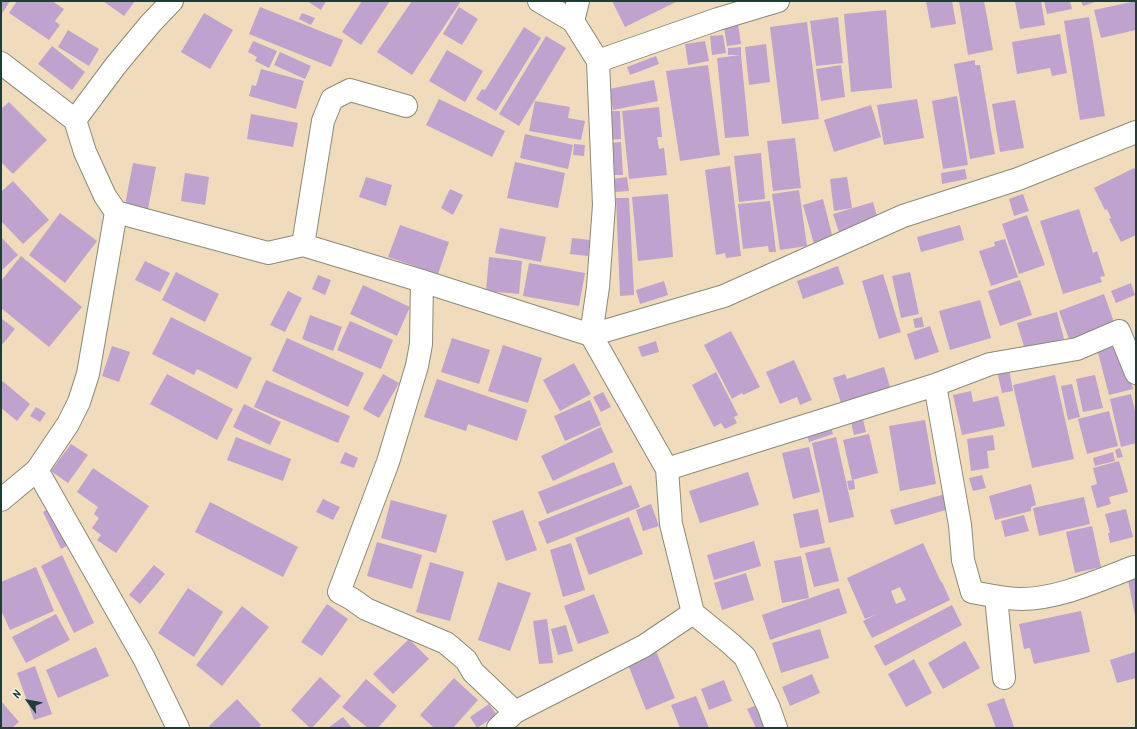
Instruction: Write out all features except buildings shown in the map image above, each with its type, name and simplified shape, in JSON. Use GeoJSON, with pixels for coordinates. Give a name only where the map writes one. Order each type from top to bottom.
{"type":"FeatureCollection","features":[{"type":"Feature","properties":{"kind":"street"},"geometry":{"type":"LineString","coordinates":[[75,120],[116,64],[172,1]]}},
{"type":"Feature","properties":{"kind":"street"},"geometry":{"type":"LineString","coordinates":[[538,1],[576,11],[598,61],[604,205],[598,287],[591,335],[667,470],[671,524],[692,613],[745,657],[769,708],[776,728]]}},
{"type":"Feature","properties":{"kind":"street"},"geometry":{"type":"LineString","coordinates":[[598,61],[718,19],[778,1]]}},
{"type":"Feature","properties":{"kind":"street"},"geometry":{"type":"LineString","coordinates":[[3,69],[75,120],[85,152],[105,196],[116,212],[268,253],[303,246],[422,281],[591,335],[724,296],[903,216],[1018,179],[1136,132]]}},
{"type":"Feature","properties":{"kind":"street"},"geometry":{"type":"LineString","coordinates":[[303,246],[323,121],[332,99],[350,90],[406,106]]}},
{"type":"Feature","properties":{"kind":"street"},"geometry":{"type":"LineString","coordinates":[[1,500],[37,470],[68,424],[79,402],[88,374],[116,212]]}},
{"type":"Feature","properties":{"kind":"street"},"geometry":{"type":"LineString","coordinates":[[422,281],[421,344],[417,366],[388,462],[339,592],[366,609],[446,643],[466,660],[473,672],[515,712]]}},
{"type":"Feature","properties":{"kind":"street"},"geometry":{"type":"LineString","coordinates":[[667,470],[935,385],[990,364],[1077,350],[1119,331],[1136,373]]}},
{"type":"Feature","properties":{"kind":"street"},"geometry":{"type":"LineString","coordinates":[[935,385],[960,525],[963,560],[972,592],[996,597],[1022,599],[1061,594],[1136,567]]}},
{"type":"Feature","properties":{"kind":"street"},"geometry":{"type":"LineString","coordinates":[[37,470],[144,658],[178,728]]}},
{"type":"Feature","properties":{"kind":"street"},"geometry":{"type":"LineString","coordinates":[[996,597],[1004,678]]}},
{"type":"Feature","properties":{"kind":"street"},"geometry":{"type":"LineString","coordinates":[[498,728],[515,712],[644,646],[692,613]]}}]}
